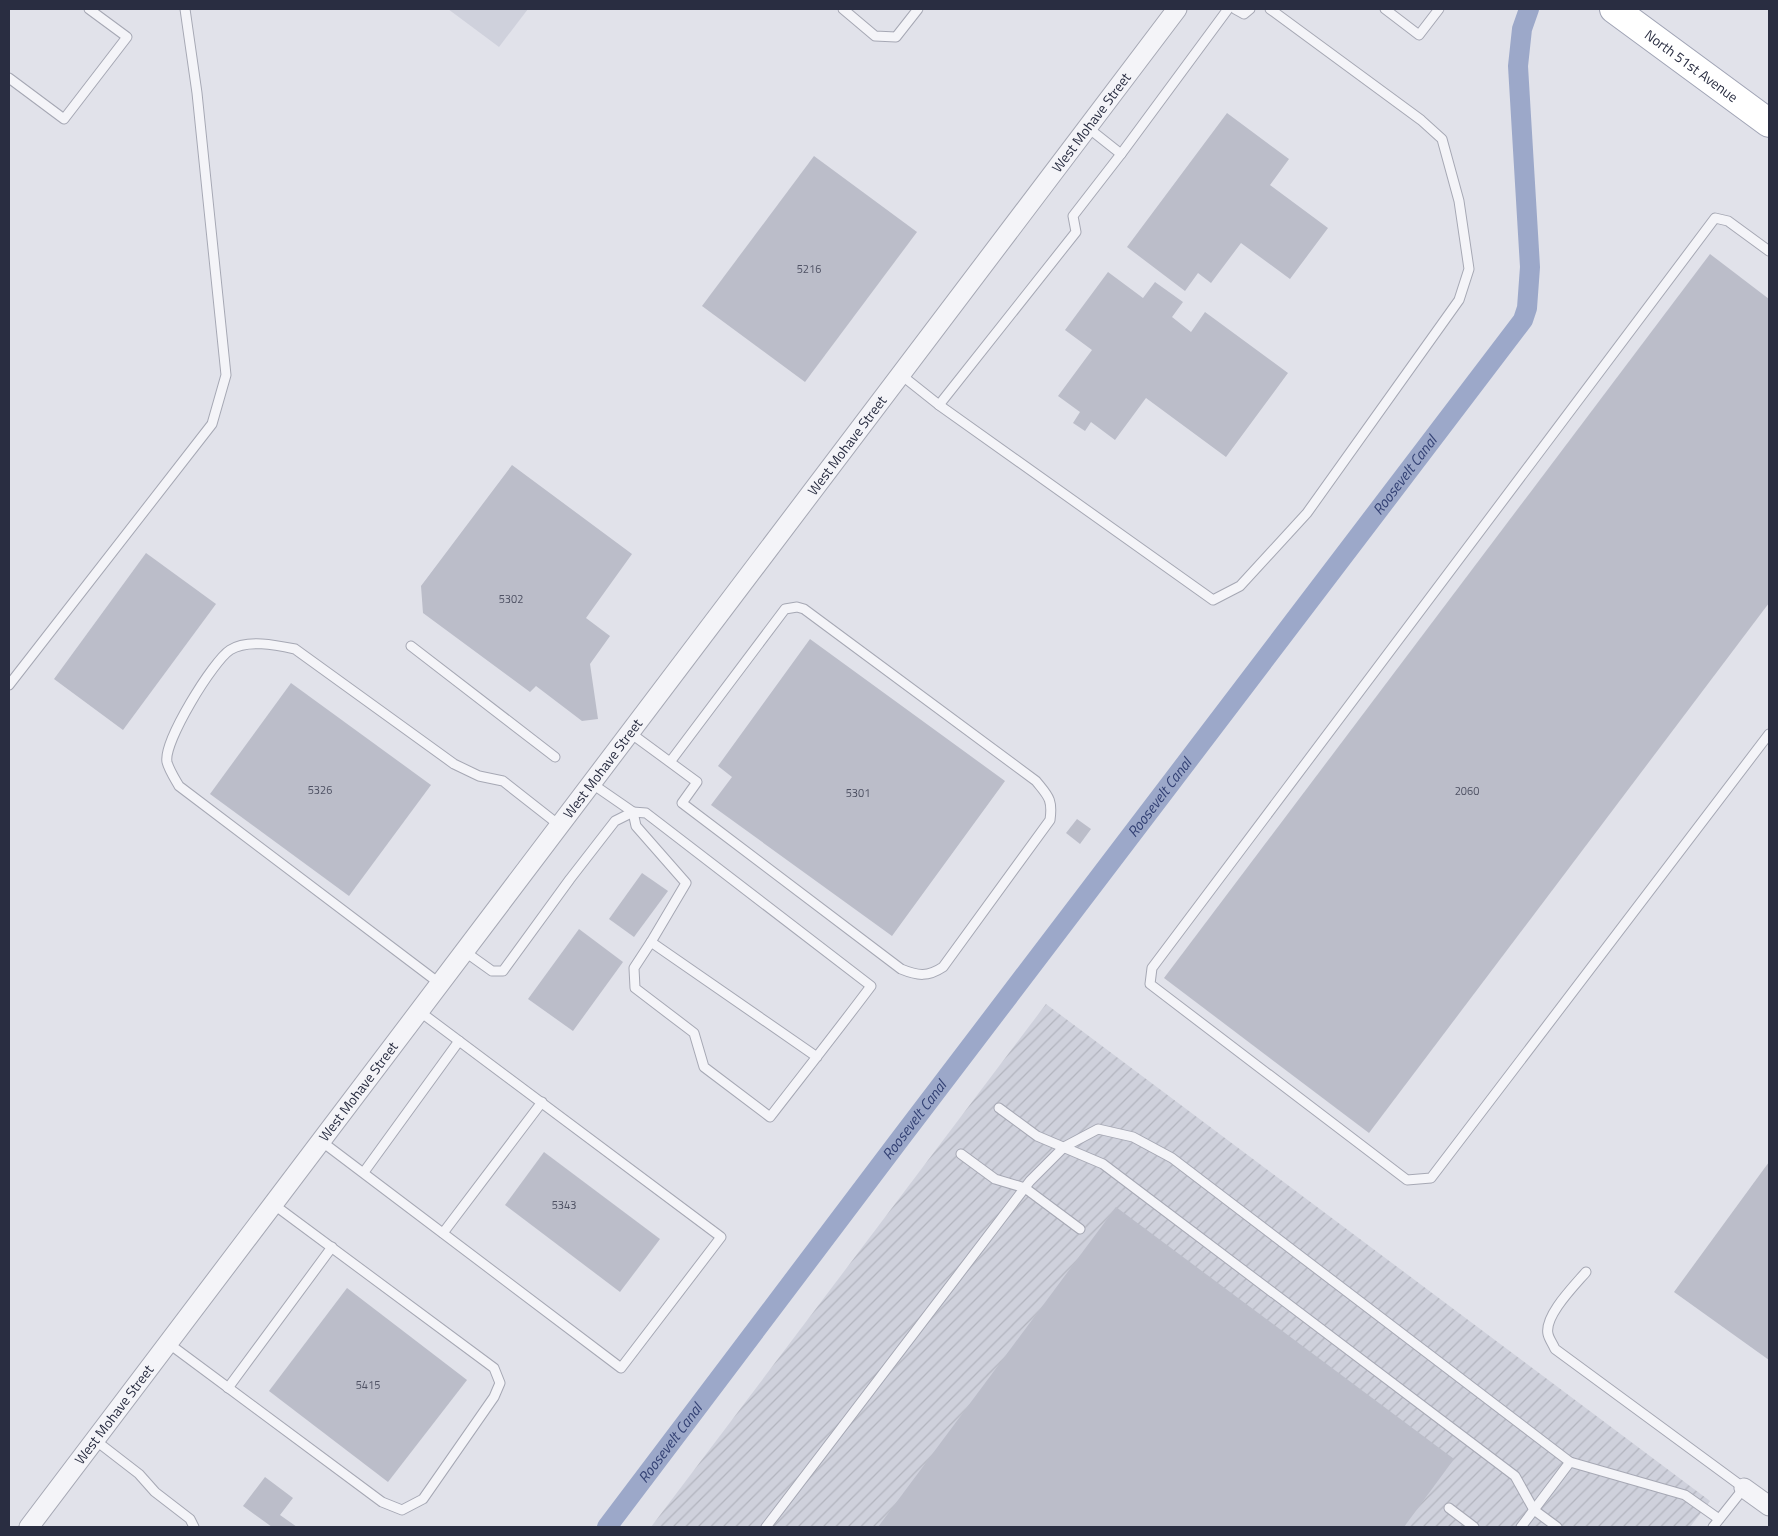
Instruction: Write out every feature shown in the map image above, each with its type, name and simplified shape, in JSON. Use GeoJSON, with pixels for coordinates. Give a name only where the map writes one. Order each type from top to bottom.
{"type":"FeatureCollection","features":[{"type":"Feature","properties":{"kind":"main road","name":"North 51st Avenue"},"geometry":{"type":"LineString","coordinates":[[1614,9],[1769,123]]}},
{"type":"Feature","properties":{"kind":"street","name":"West Mohave Street"},"geometry":{"type":"LineString","coordinates":[[29,1527],[1177,9]]}},
{"type":"Feature","properties":{"kind":"street"},"geometry":{"type":"LineString","coordinates":[[1744,1488],[1769,1506]]}},
{"type":"Feature","properties":{"kind":"lane"},"geometry":{"type":"LineString","coordinates":[[9,78],[64,119],[127,37],[89,9]]}},
{"type":"Feature","properties":{"kind":"lane"},"geometry":{"type":"LineString","coordinates":[[9,685],[212,424],[226,375],[197,93],[185,9]]}},
{"type":"Feature","properties":{"kind":"lane"},"geometry":{"type":"LineString","coordinates":[[842,9],[875,36],[896,37],[918,9]]}},
{"type":"Feature","properties":{"kind":"lane"},"geometry":{"type":"LineString","coordinates":[[939,405],[1076,232],[1073,216],[1228,9]]}},
{"type":"Feature","properties":{"kind":"lane"},"geometry":{"type":"LineString","coordinates":[[1235,9],[1244,14],[1250,9]]}},
{"type":"Feature","properties":{"kind":"lane"},"geometry":{"type":"LineString","coordinates":[[900,374],[939,405],[1213,600],[1240,586],[1307,513],[1459,300],[1469,270],[1459,201],[1442,139],[1421,120],[1270,9]]}},
{"type":"Feature","properties":{"kind":"lane"},"geometry":{"type":"LineString","coordinates":[[1385,9],[1419,35],[1439,9]]}},
{"type":"Feature","properties":{"kind":"lane"},"geometry":{"type":"LineString","coordinates":[[1087,127],[1121,154]]}},
{"type":"Feature","properties":{"kind":"lane"},"geometry":{"type":"LineString","coordinates":[[1769,251],[1728,221],[1715,218],[1152,968],[1150,984],[1407,1180],[1430,1178],[1769,734]]}},
{"type":"Feature","properties":{"kind":"lane"},"geometry":{"type":"LineString","coordinates":[[629,732],[697,782],[682,803],[901,969],[921,975],[933,973],[943,967],[1050,820],[1052,806],[1047,794],[1036,781],[804,609],[797,607],[785,608],[670,762]]}},
{"type":"Feature","properties":{"kind":"lane"},"geometry":{"type":"LineString","coordinates":[[439,983],[179,786],[167,761],[171,740],[181,718],[216,665],[230,650],[251,644],[275,645],[295,649],[454,764],[479,776],[503,781],[559,825]]}},
{"type":"Feature","properties":{"kind":"lane"},"geometry":{"type":"LineString","coordinates":[[411,646],[555,757]]}},
{"type":"Feature","properties":{"kind":"lane"},"geometry":{"type":"LineString","coordinates":[[591,783],[633,812],[646,813],[871,986],[770,1117],[704,1067],[694,1034],[635,988],[634,968],[686,883],[636,826],[633,812]]}},
{"type":"Feature","properties":{"kind":"lane"},"geometry":{"type":"LineString","coordinates":[[464,951],[492,971],[503,971],[570,879],[616,821],[633,812]]}},
{"type":"Feature","properties":{"kind":"lane"},"geometry":{"type":"LineString","coordinates":[[651,942],[817,1057]]}},
{"type":"Feature","properties":{"kind":"lane"},"geometry":{"type":"LineString","coordinates":[[321,1141],[621,1368],[721,1237],[419,1011]]}},
{"type":"Feature","properties":{"kind":"lane"},"geometry":{"type":"LineString","coordinates":[[364,1172],[459,1041]]}},
{"type":"Feature","properties":{"kind":"lane"},"geometry":{"type":"LineString","coordinates":[[443,1233],[542,1102]]}},
{"type":"Feature","properties":{"kind":"lane"},"geometry":{"type":"LineString","coordinates":[[998,1108],[1037,1136],[1103,1164],[1515,1476],[1534,1510],[1557,1527]]}},
{"type":"Feature","properties":{"kind":"lane"},"geometry":{"type":"LineString","coordinates":[[766,1527],[1025,1188],[1064,1147],[1098,1129],[1133,1137],[1172,1158],[1570,1462],[1685,1495],[1719,1519]]}},
{"type":"Feature","properties":{"kind":"lane"},"geometry":{"type":"LineString","coordinates":[[962,1154],[996,1179],[1025,1188],[1080,1229]]}},
{"type":"Feature","properties":{"kind":"lane"},"geometry":{"type":"LineString","coordinates":[[168,1343],[382,1502],[402,1510],[423,1499],[494,1397],[500,1383],[494,1368],[273,1204]]}},
{"type":"Feature","properties":{"kind":"lane"},"geometry":{"type":"LineString","coordinates":[[228,1388],[332,1247]]}},
{"type":"Feature","properties":{"kind":"lane"},"geometry":{"type":"LineString","coordinates":[[1586,1272],[1558,1306],[1550,1322],[1547,1334],[1555,1348],[1744,1488],[1713,1527]]}},
{"type":"Feature","properties":{"kind":"lane"},"geometry":{"type":"LineString","coordinates":[[95,1440],[139,1474],[155,1492],[190,1520],[194,1527]]}},
{"type":"Feature","properties":{"kind":"lane"},"geometry":{"type":"LineString","coordinates":[[1521,1527],[1570,1462]]}},
{"type":"Feature","properties":{"kind":"lane"},"geometry":{"type":"LineString","coordinates":[[1449,1508],[1474,1527]]}},
{"type":"Feature","properties":{"kind":"shaded area"},"geometry":{"type":"Polygon","coordinates":[[[448,9],[528,9],[499,47],[448,9]]]}},
{"type":"Feature","properties":{"kind":"shaded area"},"geometry":{"type":"Polygon","coordinates":[[[1046,1004],[1710,1501],[1690,1527],[651,1527],[1046,1004]]]}},
{"type":"Feature","properties":{"kind":"building"},"geometry":{"type":"Polygon","coordinates":[[[1227,113],[1289,159],[1270,185],[1328,228],[1290,279],[1241,243],[1211,283],[1198,273],[1185,291],[1127,247],[1227,113]]]}},
{"type":"Feature","properties":{"kind":"building"},"geometry":{"type":"Polygon","coordinates":[[[814,156],[917,232],[805,382],[702,306],[814,156]]]}},
{"type":"Feature","properties":{"kind":"building"},"geometry":{"type":"Polygon","coordinates":[[[1710,254],[1769,299],[1769,603],[1369,1133],[1164,978],[1710,254]]]}},
{"type":"Feature","properties":{"kind":"building"},"geometry":{"type":"Polygon","coordinates":[[[1108,272],[1143,298],[1155,282],[1183,302],[1172,317],[1191,332],[1205,312],[1288,373],[1226,457],[1146,398],[1115,440],[1091,422],[1085,431],[1073,423],[1080,412],[1058,396],[1092,350],[1065,330],[1108,272]]]}},
{"type":"Feature","properties":{"kind":"building"},"geometry":{"type":"Polygon","coordinates":[[[512,465],[632,554],[586,618],[610,636],[590,664],[598,719],[582,721],[536,686],[530,692],[423,613],[421,586],[512,465]]]}},
{"type":"Feature","properties":{"kind":"building"},"geometry":{"type":"Polygon","coordinates":[[[146,553],[216,604],[123,730],[54,679],[146,553]]]}},
{"type":"Feature","properties":{"kind":"building"},"geometry":{"type":"Polygon","coordinates":[[[810,639],[1005,781],[892,936],[711,805],[732,777],[718,766],[810,639]]]}},
{"type":"Feature","properties":{"kind":"building"},"geometry":{"type":"Polygon","coordinates":[[[291,683],[431,785],[349,896],[210,794],[291,683]]]}},
{"type":"Feature","properties":{"kind":"building"},"geometry":{"type":"Polygon","coordinates":[[[1077,819],[1091,829],[1080,844],[1066,833],[1077,819]]]}},
{"type":"Feature","properties":{"kind":"building"},"geometry":{"type":"Polygon","coordinates":[[[642,873],[668,891],[634,937],[609,919],[642,873]]]}},
{"type":"Feature","properties":{"kind":"building"},"geometry":{"type":"Polygon","coordinates":[[[579,929],[623,962],[573,1031],[528,999],[579,929]]]}},
{"type":"Feature","properties":{"kind":"building"},"geometry":{"type":"Polygon","coordinates":[[[544,1152],[660,1239],[620,1292],[505,1205],[544,1152]]]}},
{"type":"Feature","properties":{"kind":"building"},"geometry":{"type":"Polygon","coordinates":[[[1769,1162],[1769,1360],[1674,1292],[1769,1162]]]}},
{"type":"Feature","properties":{"kind":"building"},"geometry":{"type":"Polygon","coordinates":[[[1116,1207],[1454,1459],[1404,1527],[878,1527],[1116,1207]]]}},
{"type":"Feature","properties":{"kind":"building"},"geometry":{"type":"Polygon","coordinates":[[[347,1288],[467,1380],[388,1482],[269,1391],[347,1288]]]}},
{"type":"Feature","properties":{"kind":"building"},"geometry":{"type":"Polygon","coordinates":[[[265,1477],[293,1498],[280,1515],[297,1527],[272,1527],[243,1506],[265,1477]]]}},
{"type":"Feature","properties":{"kind":"waterway","name":"Roosevelt Canal"},"geometry":{"type":"LineString","coordinates":[[607,1527],[1523,320],[1527,308],[1530,267],[1518,66],[1522,29],[1529,9]]}}]}
